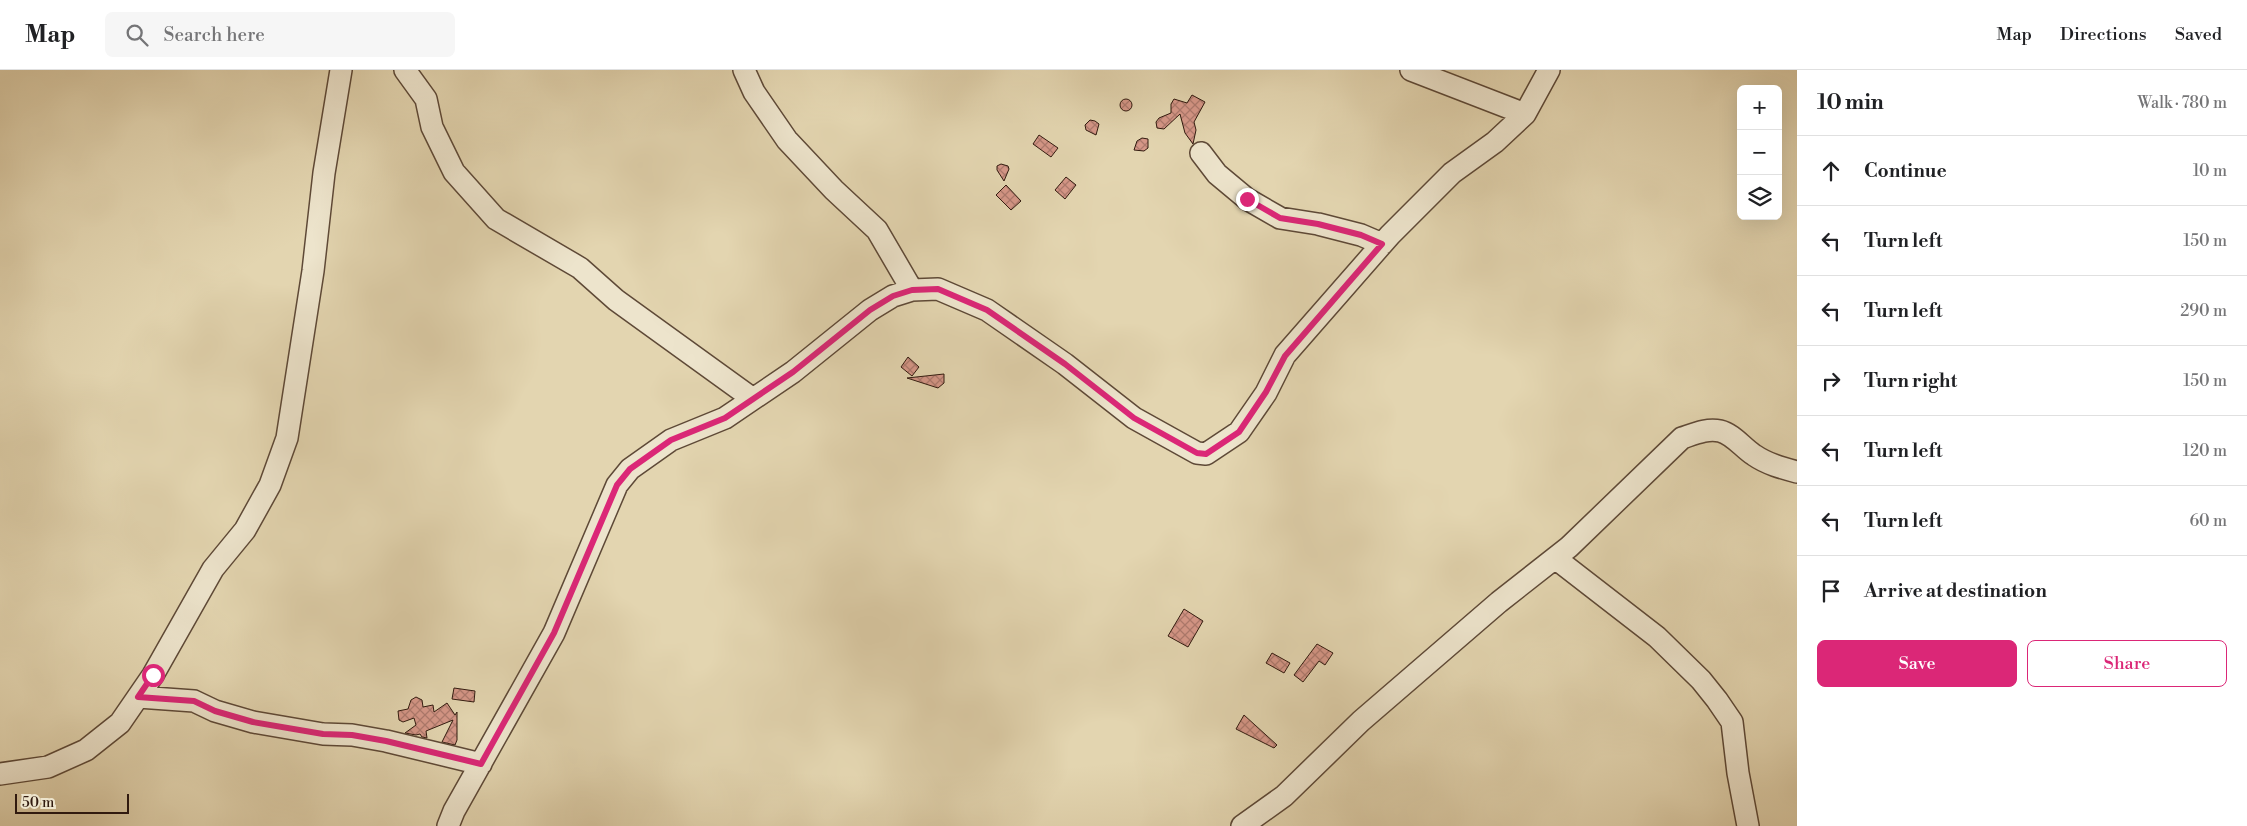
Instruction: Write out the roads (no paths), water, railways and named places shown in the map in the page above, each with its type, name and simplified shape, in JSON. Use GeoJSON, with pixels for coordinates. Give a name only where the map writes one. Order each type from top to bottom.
{"type":"FeatureCollection","features":[{"type":"Feature","properties":{"kind":"street"},"geometry":{"type":"LineString","coordinates":[[0,774],[48,767],[86,750],[120,723],[153,675],[213,569],[245,530],[270,485],[288,438],[313,272],[324,173],[342,70]]}},
{"type":"Feature","properties":{"kind":"street"},"geometry":{"type":"LineString","coordinates":[[405,70],[426,99],[432,127],[454,172],[496,220],[580,268],[616,300],[753,399]]}},
{"type":"Feature","properties":{"kind":"street"},"geometry":{"type":"LineString","coordinates":[[744,70],[754,92],[787,140],[834,190],[877,230],[912,290]]}},
{"type":"Feature","properties":{"kind":"street"},"geometry":{"type":"LineString","coordinates":[[1411,70],[1525,114]]}},
{"type":"Feature","properties":{"kind":"street"},"geometry":{"type":"LineString","coordinates":[[448,826],[454,810],[554,633],[617,485],[630,469],[671,440],[725,418],[793,372],[870,310],[893,296],[912,290],[938,289],[987,310],[1065,364],[1134,418],[1197,453],[1206,454],[1239,432],[1266,392],[1285,356],[1382,244],[1452,173],[1495,142],[1525,114],[1549,70]]}},
{"type":"Feature","properties":{"kind":"street"},"geometry":{"type":"LineString","coordinates":[[1201,153],[1217,174],[1232,187],[1247,199],[1280,218],[1318,224],[1361,235],[1382,244]]}},
{"type":"Feature","properties":{"kind":"street"},"geometry":{"type":"LineString","coordinates":[[1242,826],[1284,796],[1361,721],[1499,602],[1555,558],[1596,522],[1682,438],[1705,431],[1720,431],[1774,466],[1797,472]]}},
{"type":"Feature","properties":{"kind":"street"},"geometry":{"type":"LineString","coordinates":[[1555,558],[1657,638],[1701,680],[1717,700],[1732,722],[1738,773],[1748,826]]}},
{"type":"Feature","properties":{"kind":"street"},"geometry":{"type":"LineString","coordinates":[[138,697],[194,701],[215,711],[253,722],[323,734],[352,735],[386,741],[481,764]]}}]}
